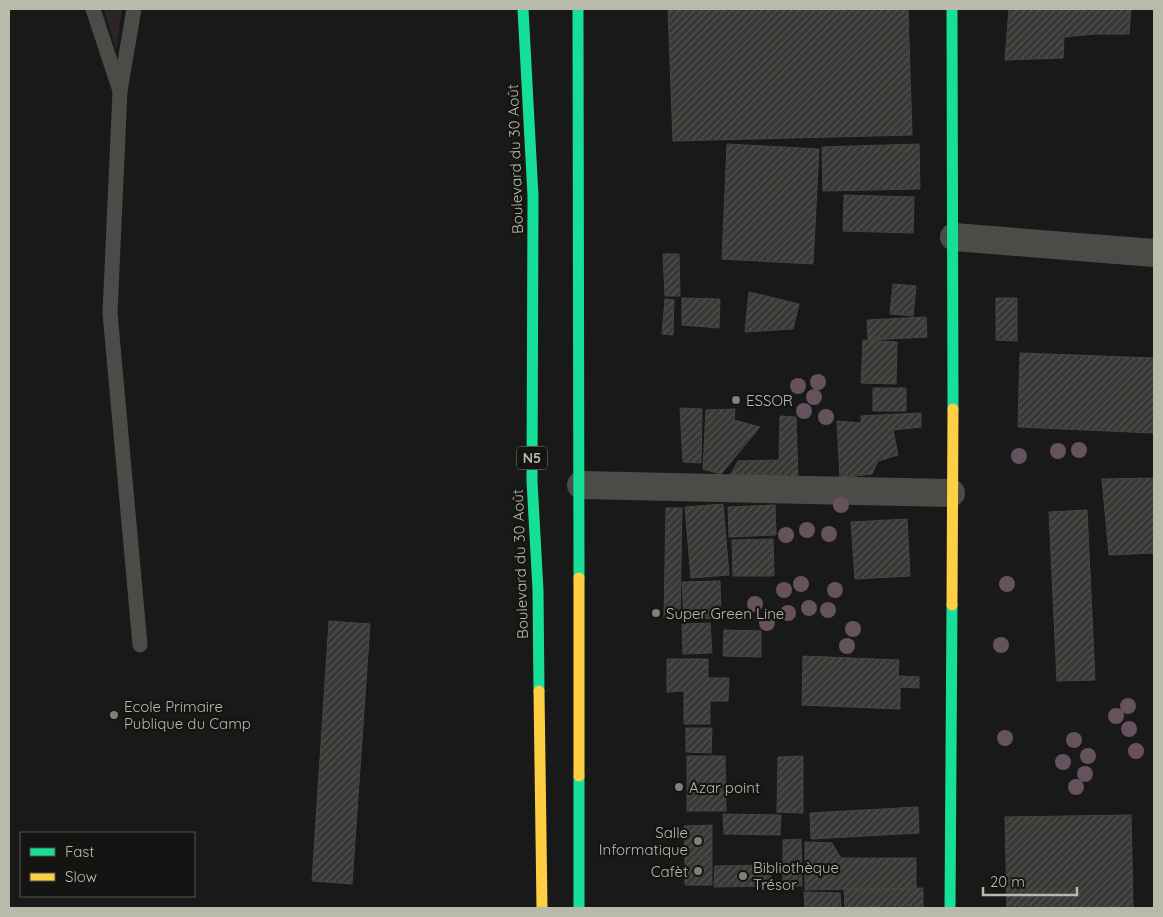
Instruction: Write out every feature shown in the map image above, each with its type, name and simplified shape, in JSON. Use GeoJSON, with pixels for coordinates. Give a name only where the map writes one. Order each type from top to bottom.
{"type":"FeatureCollection","features":[{"type":"Feature","properties":{"kind":"main road","name":"Boulevard du 30 Août"},"geometry":{"type":"LineString","coordinates":[[523,9],[533,196],[532,481],[538,590],[542,908]]}},
{"type":"Feature","properties":{"kind":"main road"},"geometry":{"type":"LineString","coordinates":[[578,9],[581,486],[579,908]]}},
{"type":"Feature","properties":{"kind":"main road"},"geometry":{"type":"LineString","coordinates":[[950,908],[954,237],[952,9]]}},
{"type":"Feature","properties":{"kind":"street"},"geometry":{"type":"LineString","coordinates":[[954,237],[1154,253]]}},
{"type":"Feature","properties":{"kind":"street"},"geometry":{"type":"LineString","coordinates":[[581,486],[951,494]]}},
{"type":"Feature","properties":{"kind":"lane"},"geometry":{"type":"LineString","coordinates":[[93,9],[120,91]]}},
{"type":"Feature","properties":{"kind":"lane"},"geometry":{"type":"LineString","coordinates":[[134,9],[120,91],[110,313],[140,646]]}},
{"type":"Feature","properties":{"kind":"shaded area"},"geometry":{"type":"Polygon","coordinates":[[[104,9],[122,9],[116,50],[104,9]]]}},
{"type":"Feature","properties":{"kind":"building"},"geometry":{"type":"Polygon","coordinates":[[[668,9],[908,9],[912,135],[673,141],[668,9]]]}},
{"type":"Feature","properties":{"kind":"building"},"geometry":{"type":"Polygon","coordinates":[[[1009,9],[1131,9],[1129,34],[1095,34],[1064,37],[1063,58],[1005,60],[1009,9]]]}},
{"type":"Feature","properties":{"kind":"building"},"geometry":{"type":"Polygon","coordinates":[[[727,144],[819,149],[813,264],[722,259],[727,144]]]}},
{"type":"Feature","properties":{"kind":"building"},"geometry":{"type":"Polygon","coordinates":[[[919,144],[920,189],[823,191],[822,147],[919,144]]]}},
{"type":"Feature","properties":{"kind":"building"},"geometry":{"type":"Polygon","coordinates":[[[844,195],[914,197],[913,233],[843,231],[844,195]]]}},
{"type":"Feature","properties":{"kind":"building"},"geometry":{"type":"Polygon","coordinates":[[[663,254],[679,254],[680,296],[665,296],[663,254]]]}},
{"type":"Feature","properties":{"kind":"building"},"geometry":{"type":"Polygon","coordinates":[[[893,284],[916,286],[913,316],[890,314],[893,284]]]}},
{"type":"Feature","properties":{"kind":"building"},"geometry":{"type":"Polygon","coordinates":[[[749,292],[799,304],[793,329],[745,332],[749,292]]]}},
{"type":"Feature","properties":{"kind":"building"},"geometry":{"type":"Polygon","coordinates":[[[682,298],[720,299],[719,328],[682,325],[682,298]]]}},
{"type":"Feature","properties":{"kind":"building"},"geometry":{"type":"Polygon","coordinates":[[[996,298],[1017,298],[1017,341],[996,340],[996,298]]]}},
{"type":"Feature","properties":{"kind":"building"},"geometry":{"type":"Polygon","coordinates":[[[665,299],[674,300],[673,335],[662,334],[665,299]]]}},
{"type":"Feature","properties":{"kind":"building"},"geometry":{"type":"Polygon","coordinates":[[[926,317],[927,337],[868,340],[867,320],[926,317]]]}},
{"type":"Feature","properties":{"kind":"building"},"geometry":{"type":"Polygon","coordinates":[[[863,340],[897,342],[896,384],[861,383],[863,340]]]}},
{"type":"Feature","properties":{"kind":"building"},"geometry":{"type":"Polygon","coordinates":[[[1020,353],[1154,358],[1154,433],[1018,427],[1020,353]]]}},
{"type":"Feature","properties":{"kind":"building"},"geometry":{"type":"Polygon","coordinates":[[[873,388],[906,388],[906,411],[873,411],[873,388]]]}},
{"type":"Feature","properties":{"kind":"building"},"geometry":{"type":"Polygon","coordinates":[[[680,408],[702,409],[701,463],[683,462],[680,408]]]}},
{"type":"Feature","properties":{"kind":"building"},"geometry":{"type":"Polygon","coordinates":[[[735,409],[734,420],[760,427],[721,474],[703,469],[706,410],[735,409]]]}},
{"type":"Feature","properties":{"kind":"building"},"geometry":{"type":"Polygon","coordinates":[[[921,413],[921,427],[893,430],[898,455],[878,461],[872,474],[840,478],[837,421],[861,423],[861,416],[921,413]]]}},
{"type":"Feature","properties":{"kind":"building"},"geometry":{"type":"Polygon","coordinates":[[[780,416],[796,417],[798,478],[730,476],[738,461],[779,460],[780,416]]]}},
{"type":"Feature","properties":{"kind":"building"},"geometry":{"type":"Polygon","coordinates":[[[1154,478],[1154,553],[1109,555],[1102,479],[1154,478]]]}},
{"type":"Feature","properties":{"kind":"building"},"geometry":{"type":"Polygon","coordinates":[[[723,504],[729,575],[691,578],[685,507],[723,504]]]}},
{"type":"Feature","properties":{"kind":"building"},"geometry":{"type":"Polygon","coordinates":[[[775,505],[776,535],[729,537],[728,507],[775,505]]]}},
{"type":"Feature","properties":{"kind":"building"},"geometry":{"type":"Polygon","coordinates":[[[666,508],[682,508],[680,618],[664,618],[666,508]]]}},
{"type":"Feature","properties":{"kind":"building"},"geometry":{"type":"Polygon","coordinates":[[[1087,510],[1095,680],[1057,681],[1049,512],[1087,510]]]}},
{"type":"Feature","properties":{"kind":"building"},"geometry":{"type":"Polygon","coordinates":[[[907,519],[910,576],[855,579],[851,522],[907,519]]]}},
{"type":"Feature","properties":{"kind":"building"},"geometry":{"type":"Polygon","coordinates":[[[773,539],[774,576],[733,576],[732,540],[773,539]]]}},
{"type":"Feature","properties":{"kind":"building"},"geometry":{"type":"Polygon","coordinates":[[[720,581],[721,618],[684,619],[682,582],[720,581]]]}},
{"type":"Feature","properties":{"kind":"building"},"geometry":{"type":"Polygon","coordinates":[[[329,621],[370,624],[352,884],[312,881],[329,621]]]}},
{"type":"Feature","properties":{"kind":"building"},"geometry":{"type":"Polygon","coordinates":[[[710,623],[712,653],[683,654],[682,624],[710,623]]]}},
{"type":"Feature","properties":{"kind":"building"},"geometry":{"type":"Polygon","coordinates":[[[724,630],[761,631],[761,657],[723,656],[724,630]]]}},
{"type":"Feature","properties":{"kind":"building"},"geometry":{"type":"Polygon","coordinates":[[[803,656],[899,660],[898,676],[919,677],[919,688],[900,687],[900,709],[802,705],[803,656]]]}},
{"type":"Feature","properties":{"kind":"building"},"geometry":{"type":"Polygon","coordinates":[[[667,659],[708,659],[708,678],[729,678],[728,701],[710,701],[710,724],[684,724],[684,691],[667,692],[667,659]]]}},
{"type":"Feature","properties":{"kind":"building"},"geometry":{"type":"Polygon","coordinates":[[[686,728],[712,728],[711,753],[686,752],[686,728]]]}},
{"type":"Feature","properties":{"kind":"building"},"geometry":{"type":"Polygon","coordinates":[[[687,756],[725,756],[726,811],[687,811],[687,756]]]}},
{"type":"Feature","properties":{"kind":"building"},"geometry":{"type":"Polygon","coordinates":[[[803,756],[803,813],[777,812],[778,757],[803,756]]]}},
{"type":"Feature","properties":{"kind":"building"},"geometry":{"type":"Polygon","coordinates":[[[918,807],[919,833],[811,839],[810,813],[918,807]]]}},
{"type":"Feature","properties":{"kind":"building"},"geometry":{"type":"Polygon","coordinates":[[[723,814],[781,815],[780,835],[724,834],[723,814]]]}},
{"type":"Feature","properties":{"kind":"building"},"geometry":{"type":"Polygon","coordinates":[[[1131,815],[1133,908],[1007,908],[1005,817],[1131,815]]]}},
{"type":"Feature","properties":{"kind":"building","name":"Salle Informatique"},"geometry":{"type":"Polygon","coordinates":[[[712,825],[712,856],[685,856],[684,826],[712,825]]]}},
{"type":"Feature","properties":{"kind":"building"},"geometry":{"type":"Polygon","coordinates":[[[801,839],[802,886],[783,886],[783,840],[801,839]]]}},
{"type":"Feature","properties":{"kind":"building"},"geometry":{"type":"Polygon","coordinates":[[[805,842],[832,843],[841,858],[916,858],[916,888],[805,890],[805,842]]]}},
{"type":"Feature","properties":{"kind":"building","name":"Cafèt"},"geometry":{"type":"Polygon","coordinates":[[[712,856],[712,885],[685,885],[685,857],[712,856]]]}},
{"type":"Feature","properties":{"kind":"building","name":"Bibliothèque Trésor"},"geometry":{"type":"Polygon","coordinates":[[[771,865],[771,886],[714,887],[715,866],[771,865]]]}},
{"type":"Feature","properties":{"kind":"building"},"geometry":{"type":"Polygon","coordinates":[[[923,888],[923,908],[845,908],[844,889],[923,888]]]}},
{"type":"Feature","properties":{"kind":"building"},"geometry":{"type":"Polygon","coordinates":[[[804,892],[840,893],[841,908],[805,908],[804,892]]]}},
{"type":"Feature","properties":{"kind":"traffic: fast"},"geometry":{"type":"LineString","coordinates":[[523,9],[533,196],[532,481],[538,590],[539,691]]}},
{"type":"Feature","properties":{"kind":"traffic: fast"},"geometry":{"type":"LineString","coordinates":[[578,9],[579,578]]}},
{"type":"Feature","properties":{"kind":"traffic: fast"},"geometry":{"type":"LineString","coordinates":[[952,9],[953,409]]}},
{"type":"Feature","properties":{"kind":"traffic: fast"},"geometry":{"type":"LineString","coordinates":[[950,908],[952,605]]}},
{"type":"Feature","properties":{"kind":"traffic: fast"},"geometry":{"type":"LineString","coordinates":[[579,776],[579,908]]}},
{"type":"Feature","properties":{"kind":"traffic: slow"},"geometry":{"type":"LineString","coordinates":[[952,605],[953,409]]}},
{"type":"Feature","properties":{"kind":"traffic: slow"},"geometry":{"type":"LineString","coordinates":[[579,578],[579,776]]}},
{"type":"Feature","properties":{"kind":"traffic: slow"},"geometry":{"type":"LineString","coordinates":[[539,691],[542,908]]}},
{"type":"Feature","properties":{"kind":"place","name":"ESSOR"},"geometry":{"type":"Point","coordinates":[736,400]}},
{"type":"Feature","properties":{"kind":"place","name":"Super Green Line"},"geometry":{"type":"Point","coordinates":[656,613]}},
{"type":"Feature","properties":{"kind":"place","name":"Ecole Primaire Publique du Camp"},"geometry":{"type":"Point","coordinates":[114,715]}},
{"type":"Feature","properties":{"kind":"place","name":"Azar point"},"geometry":{"type":"Point","coordinates":[679,787]}},
{"type":"Feature","properties":{"kind":"place","name":"Salle Informatique"},"geometry":{"type":"Point","coordinates":[698,841]}},
{"type":"Feature","properties":{"kind":"place","name":"Cafèt"},"geometry":{"type":"Point","coordinates":[698,871]}},
{"type":"Feature","properties":{"kind":"place","name":"Bibliothèque Trésor"},"geometry":{"type":"Point","coordinates":[743,876]}}]}
